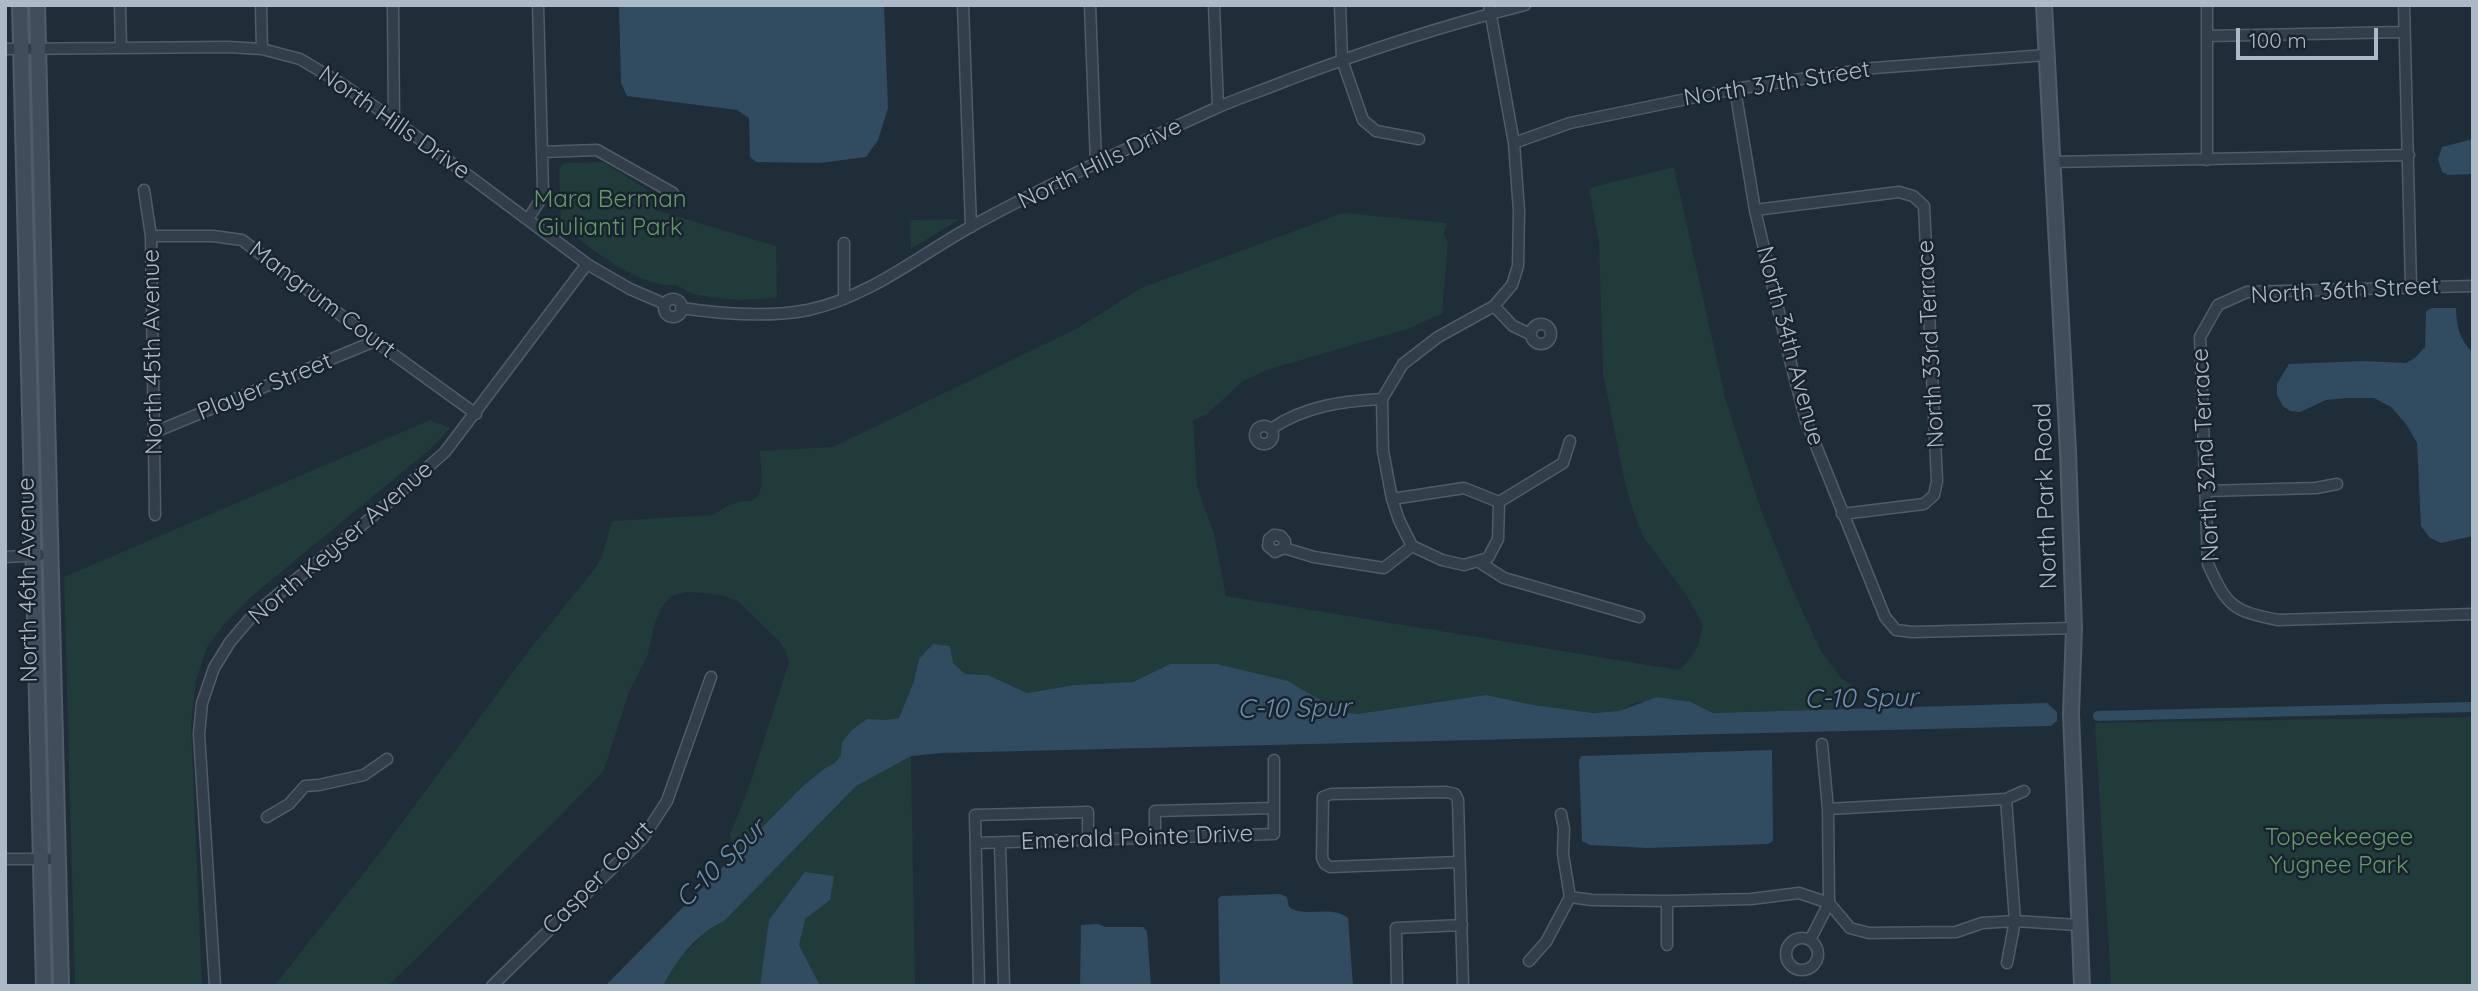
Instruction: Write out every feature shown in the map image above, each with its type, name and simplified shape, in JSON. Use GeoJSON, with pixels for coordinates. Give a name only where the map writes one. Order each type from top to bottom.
{"type":"FeatureCollection","features":[{"type":"Feature","properties":{"kind":"street","name":"North 46th Avenue"},"geometry":{"type":"LineString","coordinates":[[20,5],[44,986]]}},
{"type":"Feature","properties":{"kind":"street","name":"North 46th Avenue"},"geometry":{"type":"LineString","coordinates":[[37,5],[61,986]]}},
{"type":"Feature","properties":{"kind":"street"},"geometry":{"type":"LineString","coordinates":[[120,5],[121,48]]}},
{"type":"Feature","properties":{"kind":"street"},"geometry":{"type":"LineString","coordinates":[[261,5],[262,49]]}},
{"type":"Feature","properties":{"kind":"street"},"geometry":{"type":"LineString","coordinates":[[393,5],[394,120]]}},
{"type":"Feature","properties":{"kind":"street"},"geometry":{"type":"LineString","coordinates":[[528,219],[541,199],[538,5]]}},
{"type":"Feature","properties":{"kind":"street"},"geometry":{"type":"LineString","coordinates":[[962,5],[971,227]]}},
{"type":"Feature","properties":{"kind":"street"},"geometry":{"type":"LineString","coordinates":[[1090,5],[1096,163]]}},
{"type":"Feature","properties":{"kind":"street"},"geometry":{"type":"LineString","coordinates":[[1214,5],[1218,107]]}},
{"type":"Feature","properties":{"kind":"street"},"geometry":{"type":"LineString","coordinates":[[1340,5],[1342,60],[1363,120],[1376,131],[1419,139]]}},
{"type":"Feature","properties":{"kind":"street","name":"North Hills Drive"},"geometry":{"type":"LineString","coordinates":[[5,49],[262,49],[300,59],[394,120],[587,264],[630,289],[665,304],[675,299],[680,302],[681,308],[742,314],[806,310],[844,299],[882,281],[971,227],[1096,163],[1218,107],[1342,60],[1489,10],[1525,5]]}},
{"type":"Feature","properties":{"kind":"street","name":"North Park Road"},"geometry":{"type":"LineString","coordinates":[[2044,5],[2068,451],[2074,628],[2071,714],[2082,986]]}},
{"type":"Feature","properties":{"kind":"street"},"geometry":{"type":"LineString","coordinates":[[2207,5],[2207,160]]}},
{"type":"Feature","properties":{"kind":"street"},"geometry":{"type":"LineString","coordinates":[[2404,5],[2411,287]]}},
{"type":"Feature","properties":{"kind":"street"},"geometry":{"type":"LineString","coordinates":[[1489,10],[1514,143],[1519,211],[1518,266],[1512,285],[1494,306],[1438,337],[1403,364],[1382,399],[1383,451],[1392,499],[1412,546],[1442,560],[1464,565],[1488,558],[1498,539],[1499,502]]}},
{"type":"Feature","properties":{"kind":"street"},"geometry":{"type":"LineString","coordinates":[[2207,36],[2404,32]]}},
{"type":"Feature","properties":{"kind":"street","name":"North 37th Street"},"geometry":{"type":"LineString","coordinates":[[1514,143],[1570,123],[1735,89],[1874,68],[2046,54]]}},
{"type":"Feature","properties":{"kind":"street","name":"North 34th Avenue"},"geometry":{"type":"LineString","coordinates":[[1735,89],[1755,210],[1806,421],[1885,617],[1896,629],[1912,632],[2074,628]]}},
{"type":"Feature","properties":{"kind":"street"},"geometry":{"type":"LineString","coordinates":[[542,152],[597,150],[673,193]]}},
{"type":"Feature","properties":{"kind":"street"},"geometry":{"type":"LineString","coordinates":[[2052,162],[2409,155]]}},
{"type":"Feature","properties":{"kind":"street","name":"North 45th Avenue"},"geometry":{"type":"LineString","coordinates":[[145,190],[151,236],[155,515]]}},
{"type":"Feature","properties":{"kind":"street","name":"North 33rd Terrace"},"geometry":{"type":"LineString","coordinates":[[1755,210],[1899,192],[1913,196],[1924,206],[1937,481],[1934,495],[1924,505],[1842,514]]}},
{"type":"Feature","properties":{"kind":"street","name":"Mangrum Court"},"geometry":{"type":"LineString","coordinates":[[151,236],[213,236],[242,240],[475,414]]}},
{"type":"Feature","properties":{"kind":"street"},"geometry":{"type":"LineString","coordinates":[[844,243],[844,299]]}},
{"type":"Feature","properties":{"kind":"street","name":"North Keyser Avenue"},"geometry":{"type":"LineString","coordinates":[[215,986],[200,734],[202,703],[214,668],[230,642],[253,615],[373,516],[445,452],[587,264]]}},
{"type":"Feature","properties":{"kind":"street","name":"North 36th Street"},"geometry":{"type":"LineString","coordinates":[[2218,304],[2247,292],[2473,286]]}},
{"type":"Feature","properties":{"kind":"street","name":"North 32nd Terrace"},"geometry":{"type":"LineString","coordinates":[[2218,304],[2200,337],[2208,564],[2230,605],[2256,616],[2278,620],[2473,614]]}},
{"type":"Feature","properties":{"kind":"street"},"geometry":{"type":"LineString","coordinates":[[1494,306],[1513,326],[1530,334]]}},
{"type":"Feature","properties":{"kind":"street","name":"Player Street"},"geometry":{"type":"LineString","coordinates":[[155,432],[375,341]]}},
{"type":"Feature","properties":{"kind":"street"},"geometry":{"type":"LineString","coordinates":[[1271,429],[1289,416],[1346,401],[1382,399]]}},
{"type":"Feature","properties":{"kind":"street"},"geometry":{"type":"LineString","coordinates":[[1499,502],[1563,463],[1570,441]]}},
{"type":"Feature","properties":{"kind":"street"},"geometry":{"type":"LineString","coordinates":[[2206,491],[2316,488],[2337,484]]}},
{"type":"Feature","properties":{"kind":"street"},"geometry":{"type":"LineString","coordinates":[[1392,499],[1464,488],[1499,502]]}},
{"type":"Feature","properties":{"kind":"street"},"geometry":{"type":"LineString","coordinates":[[1284,548],[1314,557],[1384,568],[1412,546]]}},
{"type":"Feature","properties":{"kind":"street"},"geometry":{"type":"LineString","coordinates":[[5,557],[51,554]]}},
{"type":"Feature","properties":{"kind":"street"},"geometry":{"type":"LineString","coordinates":[[1479,562],[1504,578],[1640,617]]}},
{"type":"Feature","properties":{"kind":"street","name":"Casper Court"},"geometry":{"type":"LineString","coordinates":[[492,986],[643,838],[667,801],[711,677]]}},
{"type":"Feature","properties":{"kind":"street"},"geometry":{"type":"LineString","coordinates":[[1810,940],[1829,903],[1828,809],[1822,744]]}},
{"type":"Feature","properties":{"kind":"street"},"geometry":{"type":"LineString","coordinates":[[267,817],[289,804],[305,786],[364,775],[387,759]]}},
{"type":"Feature","properties":{"kind":"street"},"geometry":{"type":"LineString","coordinates":[[1155,838],[1155,811],[1274,808],[1274,760]]}},
{"type":"Feature","properties":{"kind":"street"},"geometry":{"type":"LineString","coordinates":[[1828,809],[2006,799],[2024,791]]}},
{"type":"Feature","properties":{"kind":"street"},"geometry":{"type":"LineString","coordinates":[[1460,862],[1331,867],[1325,864],[1322,858],[1323,797],[1331,794],[1455,794],[1458,800],[1460,862],[1462,925],[1463,986]]}},
{"type":"Feature","properties":{"kind":"street"},"geometry":{"type":"LineString","coordinates":[[2006,799],[2015,921],[2007,963]]}},
{"type":"Feature","properties":{"kind":"street","name":"Emerald Pointe Drive"},"geometry":{"type":"LineString","coordinates":[[976,843],[1275,834],[1274,808]]}},
{"type":"Feature","properties":{"kind":"street"},"geometry":{"type":"LineString","coordinates":[[979,986],[975,815],[1088,812],[1088,840]]}},
{"type":"Feature","properties":{"kind":"street"},"geometry":{"type":"LineString","coordinates":[[1529,961],[1546,942],[1570,897],[1563,854],[1564,829],[1561,814]]}},
{"type":"Feature","properties":{"kind":"street","name":"Emerald Pointe Drive"},"geometry":{"type":"LineString","coordinates":[[1000,843],[1004,986]]}},
{"type":"Feature","properties":{"kind":"street"},"geometry":{"type":"LineString","coordinates":[[5,859],[58,859]]}},
{"type":"Feature","properties":{"kind":"street"},"geometry":{"type":"LineString","coordinates":[[1570,897],[1667,901],[1751,899],[1799,893],[1829,903],[1850,928],[1869,933],[1956,932],[1982,923],[2015,921],[2078,925]]}},
{"type":"Feature","properties":{"kind":"street"},"geometry":{"type":"LineString","coordinates":[[1667,901],[1667,945]]}},
{"type":"Feature","properties":{"kind":"street"},"geometry":{"type":"LineString","coordinates":[[1397,986],[1396,928],[1462,925]]}},
{"type":"Feature","properties":{"kind":"green space","name":"Mara Berman Giulianti Park"},"geometry":{"type":"Polygon","coordinates":[[[603,162],[646,189],[656,210],[776,246],[777,298],[737,300],[692,294],[676,285],[662,284],[631,274],[585,244],[561,224],[559,169],[564,163],[603,162]]]}},
{"type":"Feature","properties":{"kind":"green space"},"geometry":{"type":"Polygon","coordinates":[[[1674,167],[1726,401],[1761,510],[1795,595],[1821,651],[1840,677],[1857,689],[1846,709],[1713,713],[1691,702],[1637,702],[1619,711],[1593,713],[1486,695],[1357,714],[1339,711],[1288,681],[1170,664],[1133,682],[1074,685],[1027,693],[988,675],[965,674],[953,663],[919,659],[914,681],[899,718],[911,756],[915,986],[663,986],[673,965],[709,928],[734,856],[730,834],[748,790],[789,662],[779,641],[739,602],[725,596],[687,592],[671,596],[662,607],[655,623],[647,657],[629,692],[604,770],[388,986],[274,986],[379,854],[531,648],[597,566],[612,521],[714,515],[732,504],[753,500],[758,495],[761,483],[760,451],[833,447],[1078,328],[1141,288],[1343,213],[1447,223],[1444,235],[1448,242],[1442,314],[1404,330],[1270,369],[1243,381],[1207,414],[1193,421],[1197,486],[1214,534],[1226,596],[1679,670],[1696,650],[1703,625],[1687,596],[1644,538],[1626,488],[1603,373],[1599,242],[1589,188],[1674,167]]]}},
{"type":"Feature","properties":{"kind":"green space"},"geometry":{"type":"Polygon","coordinates":[[[910,220],[958,220],[911,249],[910,220]]]}},
{"type":"Feature","properties":{"kind":"green space"},"geometry":{"type":"Polygon","coordinates":[[[430,420],[450,428],[429,450],[252,596],[226,622],[207,647],[196,681],[191,724],[202,986],[75,986],[64,577],[430,420]]]}},
{"type":"Feature","properties":{"kind":"green space","name":"Topeekeegee Yugnee Park"},"geometry":{"type":"Polygon","coordinates":[[[2473,717],[2473,986],[2111,986],[2095,723],[2473,717]]]}},
{"type":"Feature","properties":{"kind":"water"},"geometry":{"type":"Polygon","coordinates":[[[619,5],[884,5],[888,108],[878,140],[866,157],[820,163],[756,162],[750,157],[749,118],[737,110],[627,96],[621,83],[619,5]]]}},
{"type":"Feature","properties":{"kind":"water"},"geometry":{"type":"Polygon","coordinates":[[[2473,139],[2473,174],[2448,175],[2442,172],[2438,159],[2442,147],[2473,139]]]}},
{"type":"Feature","properties":{"kind":"water"},"geometry":{"type":"Polygon","coordinates":[[[2432,308],[2456,308],[2460,332],[2473,353],[2473,536],[2441,543],[2430,538],[2421,526],[2417,443],[2406,424],[2391,407],[2374,398],[2347,398],[2326,400],[2300,412],[2290,411],[2283,406],[2277,395],[2277,384],[2289,364],[2364,361],[2406,363],[2415,358],[2425,347],[2426,311],[2432,308]]]}},
{"type":"Feature","properties":{"kind":"water"},"geometry":{"type":"Polygon","coordinates":[[[933,644],[950,646],[953,663],[965,674],[988,675],[1027,693],[1074,685],[1133,682],[1170,664],[1217,664],[1288,681],[1339,711],[1357,714],[1486,695],[1593,713],[1619,711],[1657,697],[1691,702],[1713,713],[2047,703],[2057,712],[2057,721],[2051,726],[941,753],[911,756],[856,786],[724,921],[688,948],[663,986],[605,986],[802,787],[835,763],[841,755],[842,742],[852,730],[867,719],[899,718],[914,681],[919,659],[933,644]]]}},
{"type":"Feature","properties":{"kind":"water"},"geometry":{"type":"Polygon","coordinates":[[[1772,750],[1773,841],[1768,844],[1647,848],[1590,845],[1582,841],[1581,756],[1772,750]]]}},
{"type":"Feature","properties":{"kind":"water"},"geometry":{"type":"Polygon","coordinates":[[[805,872],[834,876],[830,900],[805,919],[799,945],[820,986],[760,986],[769,920],[805,872]]]}},
{"type":"Feature","properties":{"kind":"water"},"geometry":{"type":"Polygon","coordinates":[[[1280,894],[1287,897],[1289,907],[1296,910],[1334,912],[1348,918],[1353,986],[1220,986],[1218,899],[1221,896],[1280,894]]]}},
{"type":"Feature","properties":{"kind":"water"},"geometry":{"type":"Polygon","coordinates":[[[1098,924],[1105,927],[1143,927],[1147,931],[1151,986],[1080,986],[1081,925],[1098,924]]]}},
{"type":"Feature","properties":{"kind":"waterway","name":"C-10 Spur"},"geometry":{"type":"LineString","coordinates":[[2098,716],[2473,707]]}}]}
